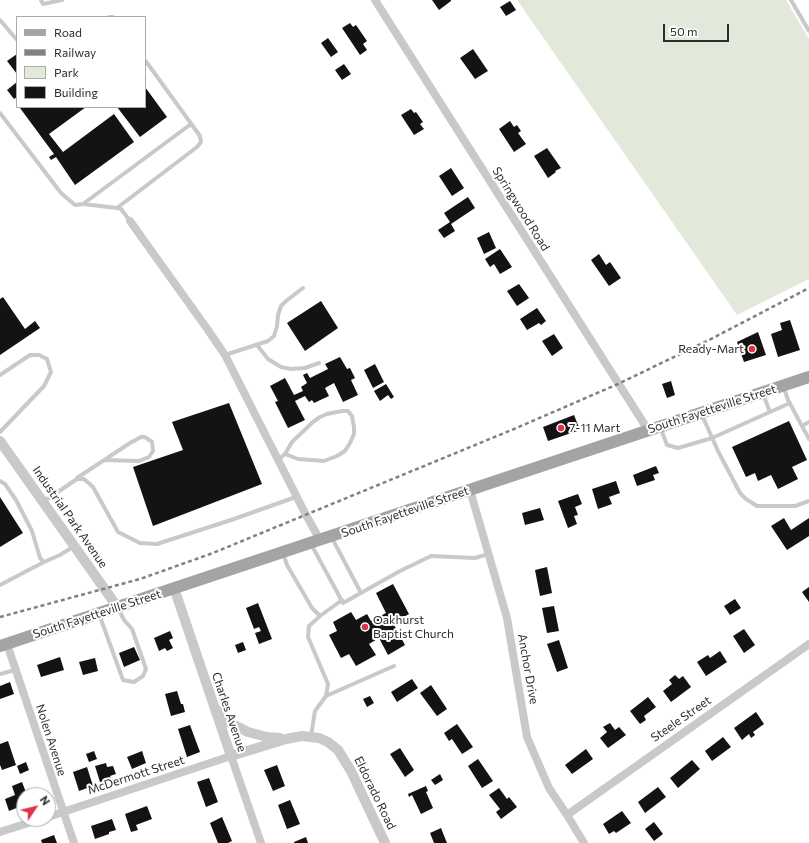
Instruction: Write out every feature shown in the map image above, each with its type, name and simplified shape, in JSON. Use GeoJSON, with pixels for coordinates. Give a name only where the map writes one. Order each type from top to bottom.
{"type":"FeatureCollection","features":[{"type":"Feature","properties":{"kind":"main road","name":"South Fayetteville Street"},"geometry":{"type":"LineString","coordinates":[[3,645],[809,377]]}},
{"type":"Feature","properties":{"kind":"street","name":"Springwood Road"},"geometry":{"type":"LineString","coordinates":[[375,0],[648,430]]}},
{"type":"Feature","properties":{"kind":"street"},"geometry":{"type":"LineString","coordinates":[[130,221],[225,355],[296,496],[315,542]]}},
{"type":"Feature","properties":{"kind":"street","name":"Industrial Park Avenue"},"geometry":{"type":"LineString","coordinates":[[0,441],[118,608]]}},
{"type":"Feature","properties":{"kind":"street","name":"Anchor Drive"},"geometry":{"type":"LineString","coordinates":[[470,490],[507,618],[527,737],[549,788],[584,843]]}},
{"type":"Feature","properties":{"kind":"street","name":"Charles Avenue"},"geometry":{"type":"LineString","coordinates":[[174,588],[261,843]]}},
{"type":"Feature","properties":{"kind":"street","name":"Steele Street"},"geometry":{"type":"LineString","coordinates":[[567,815],[809,644]]}},
{"type":"Feature","properties":{"kind":"street","name":"Nolen Avenue"},"geometry":{"type":"LineString","coordinates":[[3,645],[15,670],[74,843]]}},
{"type":"Feature","properties":{"kind":"street"},"geometry":{"type":"LineString","coordinates":[[212,703],[221,715],[230,723],[248,732],[267,737],[286,739]]}},
{"type":"Feature","properties":{"kind":"street","name":"Eldorado Road"},"geometry":{"type":"LineString","coordinates":[[231,756],[286,739],[302,736],[320,738],[328,742],[338,750],[352,770],[386,843]]}},
{"type":"Feature","properties":{"kind":"street","name":"McDermott Street"},"geometry":{"type":"LineString","coordinates":[[56,814],[231,756]]}},
{"type":"Feature","properties":{"kind":"street"},"geometry":{"type":"LineString","coordinates":[[0,832],[16,827]]}},
{"type":"Feature","properties":{"kind":"lane"},"geometry":{"type":"LineString","coordinates":[[41,0],[43,4],[62,0]]}},
{"type":"Feature","properties":{"kind":"lane"},"geometry":{"type":"LineString","coordinates":[[791,0],[809,31]]}},
{"type":"Feature","properties":{"kind":"lane"},"geometry":{"type":"LineString","coordinates":[[0,20],[16,39]]}},
{"type":"Feature","properties":{"kind":"lane"},"geometry":{"type":"LineString","coordinates":[[117,208],[197,147],[200,142],[200,136],[146,61]]}},
{"type":"Feature","properties":{"kind":"lane"},"geometry":{"type":"LineString","coordinates":[[0,113],[61,193],[75,205],[83,204],[121,209],[130,221]]}},
{"type":"Feature","properties":{"kind":"lane"},"geometry":{"type":"LineString","coordinates":[[83,204],[191,124]]}},
{"type":"Feature","properties":{"kind":"lane"},"geometry":{"type":"LineString","coordinates":[[225,355],[268,341],[274,336],[281,306],[303,288]]}},
{"type":"Feature","properties":{"kind":"lane"},"geometry":{"type":"LineString","coordinates":[[257,345],[268,359],[281,367],[291,369],[305,368],[319,363]]}},
{"type":"Feature","properties":{"kind":"lane"},"geometry":{"type":"LineString","coordinates":[[0,375],[30,355],[39,355],[47,359],[51,372],[44,386],[0,432]]}},
{"type":"Feature","properties":{"kind":"lane"},"geometry":{"type":"LineString","coordinates":[[783,385],[790,403],[809,439]]}},
{"type":"Feature","properties":{"kind":"lane"},"geometry":{"type":"LineString","coordinates":[[762,392],[770,412]]}},
{"type":"Feature","properties":{"kind":"lane"},"geometry":{"type":"LineString","coordinates":[[660,426],[667,445],[678,448],[712,438],[790,403]]}},
{"type":"Feature","properties":{"kind":"lane"},"geometry":{"type":"LineString","coordinates":[[278,460],[285,454],[292,442],[320,417],[342,411],[348,412],[352,416],[354,434],[345,451],[337,456],[324,461],[298,459],[285,454]]}},
{"type":"Feature","properties":{"kind":"lane"},"geometry":{"type":"LineString","coordinates":[[701,413],[740,493],[746,499],[757,506],[795,506],[809,501]]}},
{"type":"Feature","properties":{"kind":"lane"},"geometry":{"type":"LineString","coordinates":[[802,426],[809,422]]}},
{"type":"Feature","properties":{"kind":"lane"},"geometry":{"type":"LineString","coordinates":[[43,502],[130,443],[141,437],[152,442],[153,451],[149,457],[139,461],[105,460]]}},
{"type":"Feature","properties":{"kind":"lane"},"geometry":{"type":"LineString","coordinates":[[77,479],[84,479],[93,486],[118,532],[140,543],[157,544],[231,520],[296,496]]}},
{"type":"Feature","properties":{"kind":"lane"},"geometry":{"type":"LineString","coordinates":[[0,481],[5,484],[16,500],[32,530],[40,558],[44,562]]}},
{"type":"Feature","properties":{"kind":"lane"},"geometry":{"type":"LineString","coordinates":[[331,536],[361,593]]}},
{"type":"Feature","properties":{"kind":"lane"},"geometry":{"type":"LineString","coordinates":[[315,542],[343,603],[400,571],[431,556],[474,558],[488,554]]}},
{"type":"Feature","properties":{"kind":"lane"},"geometry":{"type":"LineString","coordinates":[[0,585],[60,555],[74,546]]}},
{"type":"Feature","properties":{"kind":"lane"},"geometry":{"type":"LineString","coordinates":[[283,552],[287,565],[301,590],[312,608],[320,616]]}},
{"type":"Feature","properties":{"kind":"lane"},"geometry":{"type":"LineString","coordinates":[[310,737],[315,711],[326,696],[328,684],[308,637],[309,626],[342,600]]}},
{"type":"Feature","properties":{"kind":"lane"},"geometry":{"type":"LineString","coordinates":[[99,614],[123,680],[134,682],[143,676],[146,669],[132,629],[124,620],[118,608]]}},
{"type":"Feature","properties":{"kind":"lane"},"geometry":{"type":"LineString","coordinates":[[326,696],[394,666]]}},
{"type":"Feature","properties":{"kind":"lane"},"geometry":{"type":"LineString","coordinates":[[0,674],[15,670]]}},
{"type":"Feature","properties":{"kind":"green space"},"geometry":{"type":"Polygon","coordinates":[[[517,0],[786,0],[809,39],[809,279],[737,315],[517,0]]]}},
{"type":"Feature","properties":{"kind":"building"},"geometry":{"type":"Polygon","coordinates":[[[432,0],[451,0],[451,1],[439,10],[432,0]]]}},
{"type":"Feature","properties":{"kind":"building"},"geometry":{"type":"Polygon","coordinates":[[[510,1],[516,10],[506,16],[500,7],[510,1]]]}},
{"type":"Feature","properties":{"kind":"building"},"geometry":{"type":"Polygon","coordinates":[[[350,23],[353,27],[356,25],[367,41],[363,44],[367,50],[360,55],[342,28],[350,23]]]}},
{"type":"Feature","properties":{"kind":"building"},"geometry":{"type":"Polygon","coordinates":[[[328,38],[338,52],[331,57],[321,43],[328,38]]]}},
{"type":"Feature","properties":{"kind":"building"},"geometry":{"type":"Polygon","coordinates":[[[473,49],[488,71],[475,79],[460,58],[473,49]]]}},
{"type":"Feature","properties":{"kind":"building"},"geometry":{"type":"Polygon","coordinates":[[[16,55],[16,73],[7,61],[16,55]]]}},
{"type":"Feature","properties":{"kind":"building"},"geometry":{"type":"Polygon","coordinates":[[[344,64],[351,74],[342,80],[335,70],[344,64]]]}},
{"type":"Feature","properties":{"kind":"building"},"geometry":{"type":"Polygon","coordinates":[[[16,83],[16,98],[14,99],[7,90],[16,83]]]}},
{"type":"Feature","properties":{"kind":"building"},"geometry":{"type":"Polygon","coordinates":[[[146,88],[167,117],[140,137],[118,108],[146,108],[146,88]]]}},
{"type":"Feature","properties":{"kind":"building"},"geometry":{"type":"Polygon","coordinates":[[[20,108],[85,108],[49,134],[63,152],[114,114],[134,142],[75,185],[56,157],[51,160],[49,157],[54,154],[20,108]]]}},
{"type":"Feature","properties":{"kind":"building"},"geometry":{"type":"Polygon","coordinates":[[[411,109],[414,113],[416,112],[423,122],[420,124],[424,129],[414,135],[401,115],[411,109]]]}},
{"type":"Feature","properties":{"kind":"building"},"geometry":{"type":"Polygon","coordinates":[[[510,121],[514,127],[517,125],[521,131],[518,133],[526,144],[514,152],[499,129],[510,121]]]}},
{"type":"Feature","properties":{"kind":"building"},"geometry":{"type":"Polygon","coordinates":[[[547,148],[561,168],[555,171],[556,172],[548,178],[534,156],[547,148]]]}},
{"type":"Feature","properties":{"kind":"building"},"geometry":{"type":"Polygon","coordinates":[[[451,168],[464,188],[452,196],[439,176],[451,168]]]}},
{"type":"Feature","properties":{"kind":"building"},"geometry":{"type":"Polygon","coordinates":[[[468,197],[475,208],[451,224],[455,231],[444,238],[438,230],[450,222],[444,213],[468,197]]]}},
{"type":"Feature","properties":{"kind":"building"},"geometry":{"type":"Polygon","coordinates":[[[489,232],[496,248],[484,254],[477,238],[489,232]]]}},
{"type":"Feature","properties":{"kind":"building"},"geometry":{"type":"Polygon","coordinates":[[[500,249],[512,267],[500,274],[494,264],[490,267],[485,259],[500,249]]]}},
{"type":"Feature","properties":{"kind":"building"},"geometry":{"type":"Polygon","coordinates":[[[599,254],[606,265],[610,262],[621,278],[609,286],[591,260],[599,254]]]}},
{"type":"Feature","properties":{"kind":"building"},"geometry":{"type":"Polygon","coordinates":[[[519,284],[529,298],[517,306],[507,291],[519,284]]]}},
{"type":"Feature","properties":{"kind":"building"},"geometry":{"type":"Polygon","coordinates":[[[3,297],[25,329],[35,321],[40,328],[0,355],[0,299],[3,297]]]}},
{"type":"Feature","properties":{"kind":"building"},"geometry":{"type":"Polygon","coordinates":[[[321,301],[338,328],[305,351],[287,323],[321,301]]]}},
{"type":"Feature","properties":{"kind":"building"},"geometry":{"type":"Polygon","coordinates":[[[537,308],[546,321],[541,325],[539,323],[527,330],[520,319],[537,308]]]}},
{"type":"Feature","properties":{"kind":"building"},"geometry":{"type":"Polygon","coordinates":[[[790,320],[800,350],[778,357],[771,334],[782,330],[780,323],[790,320]]]}},
{"type":"Feature","properties":{"kind":"building","name":"Ready-Mart"},"geometry":{"type":"Polygon","coordinates":[[[758,332],[766,355],[744,362],[737,342],[758,332]]]}},
{"type":"Feature","properties":{"kind":"building"},"geometry":{"type":"Polygon","coordinates":[[[554,334],[563,348],[552,356],[542,341],[554,334]]]}},
{"type":"Feature","properties":{"kind":"building"},"geometry":{"type":"Polygon","coordinates":[[[340,357],[347,369],[350,368],[355,378],[351,380],[358,395],[343,402],[334,383],[325,388],[329,396],[314,403],[312,400],[309,402],[305,396],[295,401],[305,420],[288,428],[275,402],[278,401],[270,386],[285,378],[294,395],[303,391],[301,387],[307,383],[303,375],[307,373],[310,378],[328,369],[325,364],[340,357]]]}},
{"type":"Feature","properties":{"kind":"building"},"geometry":{"type":"Polygon","coordinates":[[[375,364],[384,382],[373,388],[364,370],[375,364]]]}},
{"type":"Feature","properties":{"kind":"building"},"geometry":{"type":"Polygon","coordinates":[[[671,381],[675,395],[667,398],[662,384],[671,381]]]}},
{"type":"Feature","properties":{"kind":"building"},"geometry":{"type":"Polygon","coordinates":[[[386,384],[394,397],[391,399],[388,395],[380,401],[374,391],[386,384]]]}},
{"type":"Feature","properties":{"kind":"building"},"geometry":{"type":"Polygon","coordinates":[[[229,403],[262,484],[153,526],[133,467],[183,450],[172,422],[229,403]]]}},
{"type":"Feature","properties":{"kind":"building"},"geometry":{"type":"Polygon","coordinates":[[[574,415],[580,430],[548,441],[543,427],[574,415]]]}},
{"type":"Feature","properties":{"kind":"building"},"geometry":{"type":"Polygon","coordinates":[[[789,421],[807,460],[792,467],[798,479],[778,489],[771,475],[758,481],[755,473],[746,477],[732,447],[789,421]]]}},
{"type":"Feature","properties":{"kind":"building"},"geometry":{"type":"Polygon","coordinates":[[[656,466],[659,473],[653,475],[655,480],[637,486],[633,475],[656,466]]]}},
{"type":"Feature","properties":{"kind":"building"},"geometry":{"type":"Polygon","coordinates":[[[616,481],[620,493],[609,497],[612,504],[598,509],[592,489],[616,481]]]}},
{"type":"Feature","properties":{"kind":"building"},"geometry":{"type":"Polygon","coordinates":[[[578,494],[582,504],[575,507],[578,515],[574,516],[577,524],[568,528],[558,501],[578,494]]]}},
{"type":"Feature","properties":{"kind":"building"},"geometry":{"type":"Polygon","coordinates":[[[0,497],[23,533],[0,547],[0,497]]]}},
{"type":"Feature","properties":{"kind":"building"},"geometry":{"type":"Polygon","coordinates":[[[540,508],[544,520],[525,525],[522,513],[540,508]]]}},
{"type":"Feature","properties":{"kind":"building"},"geometry":{"type":"Polygon","coordinates":[[[784,518],[791,530],[809,518],[809,536],[787,550],[771,526],[784,518]]]}},
{"type":"Feature","properties":{"kind":"building"},"geometry":{"type":"Polygon","coordinates":[[[547,567],[552,593],[540,596],[535,570],[547,567]]]}},
{"type":"Feature","properties":{"kind":"building","name":"Oakhurst Baptist Church"},"geometry":{"type":"Polygon","coordinates":[[[393,584],[409,614],[393,623],[405,645],[388,655],[379,638],[369,644],[376,655],[356,666],[349,654],[341,658],[329,635],[337,631],[333,622],[351,612],[356,620],[367,614],[371,621],[386,613],[376,593],[393,584]]]}},
{"type":"Feature","properties":{"kind":"building"},"geometry":{"type":"Polygon","coordinates":[[[809,587],[809,602],[802,592],[809,587]]]}},
{"type":"Feature","properties":{"kind":"building"},"geometry":{"type":"Polygon","coordinates":[[[735,599],[741,608],[730,615],[724,606],[735,599]]]}},
{"type":"Feature","properties":{"kind":"building"},"geometry":{"type":"Polygon","coordinates":[[[258,603],[272,639],[259,644],[255,633],[261,631],[259,627],[254,629],[246,608],[258,603]]]}},
{"type":"Feature","properties":{"kind":"building"},"geometry":{"type":"Polygon","coordinates":[[[554,606],[559,631],[547,633],[542,608],[554,606]]]}},
{"type":"Feature","properties":{"kind":"building"},"geometry":{"type":"Polygon","coordinates":[[[744,629],[755,645],[744,653],[733,636],[744,629]]]}},
{"type":"Feature","properties":{"kind":"building"},"geometry":{"type":"Polygon","coordinates":[[[170,631],[173,638],[169,640],[173,648],[167,651],[165,648],[159,651],[154,638],[170,631]]]}},
{"type":"Feature","properties":{"kind":"building"},"geometry":{"type":"Polygon","coordinates":[[[559,640],[568,668],[557,672],[547,644],[559,640]]]}},
{"type":"Feature","properties":{"kind":"building"},"geometry":{"type":"Polygon","coordinates":[[[243,642],[246,650],[238,653],[235,645],[243,642]]]}},
{"type":"Feature","properties":{"kind":"building"},"geometry":{"type":"Polygon","coordinates":[[[134,647],[140,660],[124,667],[119,653],[134,647]]]}},
{"type":"Feature","properties":{"kind":"building"},"geometry":{"type":"Polygon","coordinates":[[[720,651],[727,662],[706,676],[697,662],[708,655],[710,658],[720,651]]]}},
{"type":"Feature","properties":{"kind":"building"},"geometry":{"type":"Polygon","coordinates":[[[60,657],[64,670],[41,677],[37,665],[60,657]]]}},
{"type":"Feature","properties":{"kind":"building"},"geometry":{"type":"Polygon","coordinates":[[[95,658],[98,671],[83,675],[79,662],[95,658]]]}},
{"type":"Feature","properties":{"kind":"building"},"geometry":{"type":"Polygon","coordinates":[[[675,675],[679,679],[683,676],[691,687],[671,702],[663,691],[672,684],[669,680],[675,675]]]}},
{"type":"Feature","properties":{"kind":"building"},"geometry":{"type":"Polygon","coordinates":[[[412,679],[418,688],[397,702],[391,692],[412,679]]]}},
{"type":"Feature","properties":{"kind":"building"},"geometry":{"type":"Polygon","coordinates":[[[10,682],[14,694],[0,699],[0,686],[10,682]]]}},
{"type":"Feature","properties":{"kind":"building"},"geometry":{"type":"Polygon","coordinates":[[[431,685],[447,709],[437,716],[420,693],[431,685]]]}},
{"type":"Feature","properties":{"kind":"building"},"geometry":{"type":"Polygon","coordinates":[[[177,691],[185,712],[171,716],[165,694],[177,691]]]}},
{"type":"Feature","properties":{"kind":"building"},"geometry":{"type":"Polygon","coordinates":[[[370,696],[374,703],[367,707],[363,699],[370,696]]]}},
{"type":"Feature","properties":{"kind":"building"},"geometry":{"type":"Polygon","coordinates":[[[648,697],[656,707],[644,716],[646,720],[640,724],[630,711],[648,697]]]}},
{"type":"Feature","properties":{"kind":"building"},"geometry":{"type":"Polygon","coordinates":[[[756,712],[764,724],[753,732],[755,735],[751,738],[749,734],[742,740],[734,728],[756,712]]]}},
{"type":"Feature","properties":{"kind":"building"},"geometry":{"type":"Polygon","coordinates":[[[610,723],[615,730],[619,727],[626,735],[608,748],[600,738],[607,732],[603,727],[610,723]]]}},
{"type":"Feature","properties":{"kind":"building"},"geometry":{"type":"Polygon","coordinates":[[[457,724],[473,747],[462,754],[452,739],[449,741],[444,733],[457,724]]]}},
{"type":"Feature","properties":{"kind":"building"},"geometry":{"type":"Polygon","coordinates":[[[190,725],[200,752],[187,757],[178,729],[190,725]]]}},
{"type":"Feature","properties":{"kind":"building"},"geometry":{"type":"Polygon","coordinates":[[[723,737],[731,747],[712,761],[705,751],[723,737]]]}},
{"type":"Feature","properties":{"kind":"building"},"geometry":{"type":"Polygon","coordinates":[[[8,741],[16,765],[2,770],[0,765],[0,744],[8,741]]]}},
{"type":"Feature","properties":{"kind":"building"},"geometry":{"type":"Polygon","coordinates":[[[400,748],[414,770],[405,777],[390,754],[400,748]]]}},
{"type":"Feature","properties":{"kind":"building"},"geometry":{"type":"Polygon","coordinates":[[[586,749],[593,759],[572,774],[565,765],[586,749]]]}},
{"type":"Feature","properties":{"kind":"building"},"geometry":{"type":"Polygon","coordinates":[[[94,751],[97,759],[89,762],[86,754],[94,751]]]}},
{"type":"Feature","properties":{"kind":"building"},"geometry":{"type":"Polygon","coordinates":[[[142,751],[146,763],[132,769],[127,757],[142,751]]]}},
{"type":"Feature","properties":{"kind":"building"},"geometry":{"type":"Polygon","coordinates":[[[478,759],[493,781],[482,788],[468,766],[478,759]]]}},
{"type":"Feature","properties":{"kind":"building"},"geometry":{"type":"Polygon","coordinates":[[[692,760],[700,769],[678,788],[670,778],[692,760]]]}},
{"type":"Feature","properties":{"kind":"building"},"geometry":{"type":"Polygon","coordinates":[[[26,762],[29,770],[20,774],[17,766],[26,762]]]}},
{"type":"Feature","properties":{"kind":"building"},"geometry":{"type":"Polygon","coordinates":[[[106,763],[107,767],[113,766],[116,774],[110,776],[111,779],[100,782],[95,766],[106,763]]]}},
{"type":"Feature","properties":{"kind":"building"},"geometry":{"type":"Polygon","coordinates":[[[277,765],[285,786],[273,791],[264,770],[277,765]]]}},
{"type":"Feature","properties":{"kind":"building"},"geometry":{"type":"Polygon","coordinates":[[[87,767],[93,786],[79,791],[73,772],[87,767]]]}},
{"type":"Feature","properties":{"kind":"building"},"geometry":{"type":"Polygon","coordinates":[[[440,774],[443,780],[435,785],[431,780],[440,774]]]}},
{"type":"Feature","properties":{"kind":"building"},"geometry":{"type":"Polygon","coordinates":[[[209,778],[218,802],[206,807],[197,782],[209,778]]]}},
{"type":"Feature","properties":{"kind":"building"},"geometry":{"type":"Polygon","coordinates":[[[22,782],[24,787],[16,787],[16,808],[9,811],[5,799],[15,795],[12,786],[22,782]]]}},
{"type":"Feature","properties":{"kind":"building"},"geometry":{"type":"Polygon","coordinates":[[[426,786],[428,791],[426,792],[433,808],[421,814],[412,795],[409,797],[408,794],[426,786]]]}},
{"type":"Feature","properties":{"kind":"building"},"geometry":{"type":"Polygon","coordinates":[[[658,787],[666,797],[645,813],[638,802],[658,787]]]}},
{"type":"Feature","properties":{"kind":"building"},"geometry":{"type":"Polygon","coordinates":[[[499,788],[507,799],[509,797],[517,807],[501,819],[496,812],[500,809],[489,795],[499,788]]]}},
{"type":"Feature","properties":{"kind":"building"},"geometry":{"type":"Polygon","coordinates":[[[290,800],[300,824],[287,829],[278,805],[290,800]]]}},
{"type":"Feature","properties":{"kind":"building"},"geometry":{"type":"Polygon","coordinates":[[[147,806],[152,819],[136,825],[138,830],[131,832],[125,814],[147,806]]]}},
{"type":"Feature","properties":{"kind":"building"},"geometry":{"type":"Polygon","coordinates":[[[622,811],[631,823],[616,833],[614,831],[609,834],[603,824],[622,811]]]}},
{"type":"Feature","properties":{"kind":"building"},"geometry":{"type":"Polygon","coordinates":[[[222,817],[232,841],[228,843],[218,843],[210,823],[222,817]]]}},
{"type":"Feature","properties":{"kind":"building"},"geometry":{"type":"Polygon","coordinates":[[[112,819],[116,830],[95,839],[91,826],[112,819]]]}},
{"type":"Feature","properties":{"kind":"building"},"geometry":{"type":"Polygon","coordinates":[[[654,822],[663,834],[654,841],[645,829],[654,822]]]}},
{"type":"Feature","properties":{"kind":"building"},"geometry":{"type":"Polygon","coordinates":[[[441,828],[447,843],[434,843],[430,833],[441,828]]]}},
{"type":"Feature","properties":{"kind":"building"},"geometry":{"type":"Polygon","coordinates":[[[54,835],[57,843],[42,843],[41,840],[54,835]]]}},
{"type":"Feature","properties":{"kind":"building"},"geometry":{"type":"Polygon","coordinates":[[[306,837],[308,843],[294,843],[294,842],[306,837]]]}},
{"type":"Feature","properties":{"kind":"railway"},"geometry":{"type":"LineString","coordinates":[[0,617],[140,579],[213,553],[514,429],[618,384],[709,340],[809,288]]}},
{"type":"Feature","properties":{"kind":"place","name":"Ready-Mart"},"geometry":{"type":"Point","coordinates":[752,349]}},
{"type":"Feature","properties":{"kind":"place","name":"7-11 Mart"},"geometry":{"type":"Point","coordinates":[561,428]}},
{"type":"Feature","properties":{"kind":"place","name":"Oakhurst Baptist Church"},"geometry":{"type":"Point","coordinates":[365,627]}}]}
